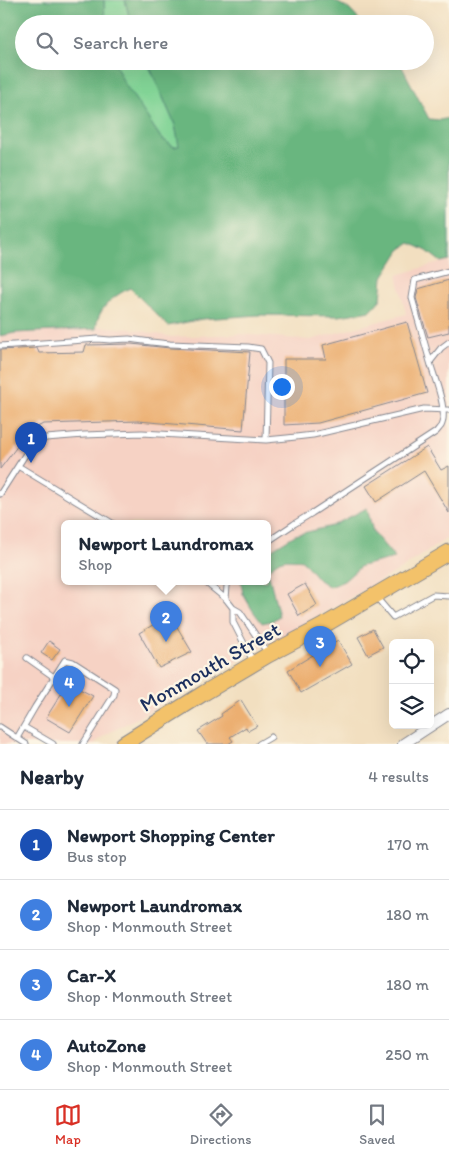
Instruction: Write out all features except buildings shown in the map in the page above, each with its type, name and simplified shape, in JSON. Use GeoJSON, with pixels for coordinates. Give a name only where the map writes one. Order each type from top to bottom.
{"type":"FeatureCollection","features":[{"type":"Feature","properties":{"kind":"main road","name":"Monmouth Street"},"geometry":{"type":"LineString","coordinates":[[125,744],[184,705],[268,655],[321,627],[449,552]]}},
{"type":"Feature","properties":{"kind":"main road"},"geometry":{"type":"LineString","coordinates":[[218,686],[237,685],[314,640],[321,627]]}},
{"type":"Feature","properties":{"kind":"street"},"geometry":{"type":"LineString","coordinates":[[402,744],[449,714]]}},
{"type":"Feature","properties":{"kind":"lane"},"geometry":{"type":"LineString","coordinates":[[271,539],[430,437],[441,426],[446,410],[412,298],[415,280],[449,271]]}},
{"type":"Feature","properties":{"kind":"lane"},"geometry":{"type":"LineString","coordinates":[[0,346],[98,339],[129,339],[262,349],[268,363],[266,440]]}},
{"type":"Feature","properties":{"kind":"lane"},"geometry":{"type":"LineString","coordinates":[[430,362],[441,348],[449,342]]}},
{"type":"Feature","properties":{"kind":"lane"},"geometry":{"type":"LineString","coordinates":[[0,494],[33,444],[46,438],[142,432],[266,440],[313,435],[424,408],[446,410]]}},
{"type":"Feature","properties":{"kind":"lane"},"geometry":{"type":"LineString","coordinates":[[18,466],[107,520]]}},
{"type":"Feature","properties":{"kind":"lane"},"geometry":{"type":"LineString","coordinates":[[209,585],[226,599],[233,608],[240,612],[268,655]]}},
{"type":"Feature","properties":{"kind":"lane"},"geometry":{"type":"LineString","coordinates":[[226,599],[227,585]]}},
{"type":"Feature","properties":{"kind":"lane"},"geometry":{"type":"LineString","coordinates":[[375,596],[393,617],[433,596],[449,596]]}},
{"type":"Feature","properties":{"kind":"lane"},"geometry":{"type":"LineString","coordinates":[[233,608],[233,622],[254,664]]}},
{"type":"Feature","properties":{"kind":"lane"},"geometry":{"type":"LineString","coordinates":[[27,658],[54,677]]}},
{"type":"Feature","properties":{"kind":"lane"},"geometry":{"type":"LineString","coordinates":[[17,738],[65,660],[73,662],[115,689],[114,695],[83,744]]}},
{"type":"Feature","properties":{"kind":"lane"},"geometry":{"type":"LineString","coordinates":[[0,727],[26,744]]}},
{"type":"Feature","properties":{"kind":"lane"},"geometry":{"type":"LineString","coordinates":[[24,727],[53,744]]}},
{"type":"Feature","properties":{"kind":"lane"},"geometry":{"type":"LineString","coordinates":[[259,744],[271,737]]}},
{"type":"Feature","properties":{"kind":"shaded area"},"geometry":{"type":"Polygon","coordinates":[[[449,260],[449,537],[401,569],[105,735],[94,744],[0,744],[0,336],[15,333],[96,329],[96,326],[132,329],[172,337],[239,334],[310,340],[406,314],[397,275],[449,260]]]}},
{"type":"Feature","properties":{"kind":"green space"},"geometry":{"type":"Polygon","coordinates":[[[0,0],[104,0],[105,15],[15,15],[15,70],[118,70],[123,81],[161,138],[174,147],[179,146],[175,125],[151,70],[404,70],[429,119],[440,120],[449,118],[449,260],[441,262],[427,251],[410,243],[400,250],[383,277],[381,299],[370,311],[339,316],[259,315],[202,319],[168,326],[130,288],[107,304],[99,315],[96,329],[15,333],[0,336],[0,0]]]}},
{"type":"Feature","properties":{"kind":"green space"},"geometry":{"type":"Polygon","coordinates":[[[104,0],[125,0],[129,15],[105,15],[104,0]]]}},
{"type":"Feature","properties":{"kind":"green space"},"geometry":{"type":"Polygon","coordinates":[[[125,0],[333,0],[349,9],[355,15],[129,15],[125,0]]]}},
{"type":"Feature","properties":{"kind":"green space"},"geometry":{"type":"Polygon","coordinates":[[[118,70],[151,70],[175,125],[180,146],[174,147],[161,138],[122,81],[118,70]]]}},
{"type":"Feature","properties":{"kind":"green space"},"geometry":{"type":"Polygon","coordinates":[[[367,508],[373,532],[395,558],[361,566],[344,581],[330,587],[319,580],[302,560],[286,559],[279,561],[271,568],[271,550],[295,535],[332,526],[367,508]]]}},
{"type":"Feature","properties":{"kind":"green space"},"geometry":{"type":"Polygon","coordinates":[[[271,583],[279,616],[272,621],[262,623],[243,594],[242,585],[271,585],[271,583]]]}},
{"type":"Feature","properties":{"kind":"place","name":"Newport Shopping Center"},"geometry":{"type":"Point","coordinates":[31,463]}},
{"type":"Feature","properties":{"kind":"place","name":"Newport Laundromax"},"geometry":{"type":"Point","coordinates":[166,642]}},
{"type":"Feature","properties":{"kind":"place","name":"Car-X"},"geometry":{"type":"Point","coordinates":[320,667]}},
{"type":"Feature","properties":{"kind":"place","name":"AutoZone"},"geometry":{"type":"Point","coordinates":[69,707]}}]}
